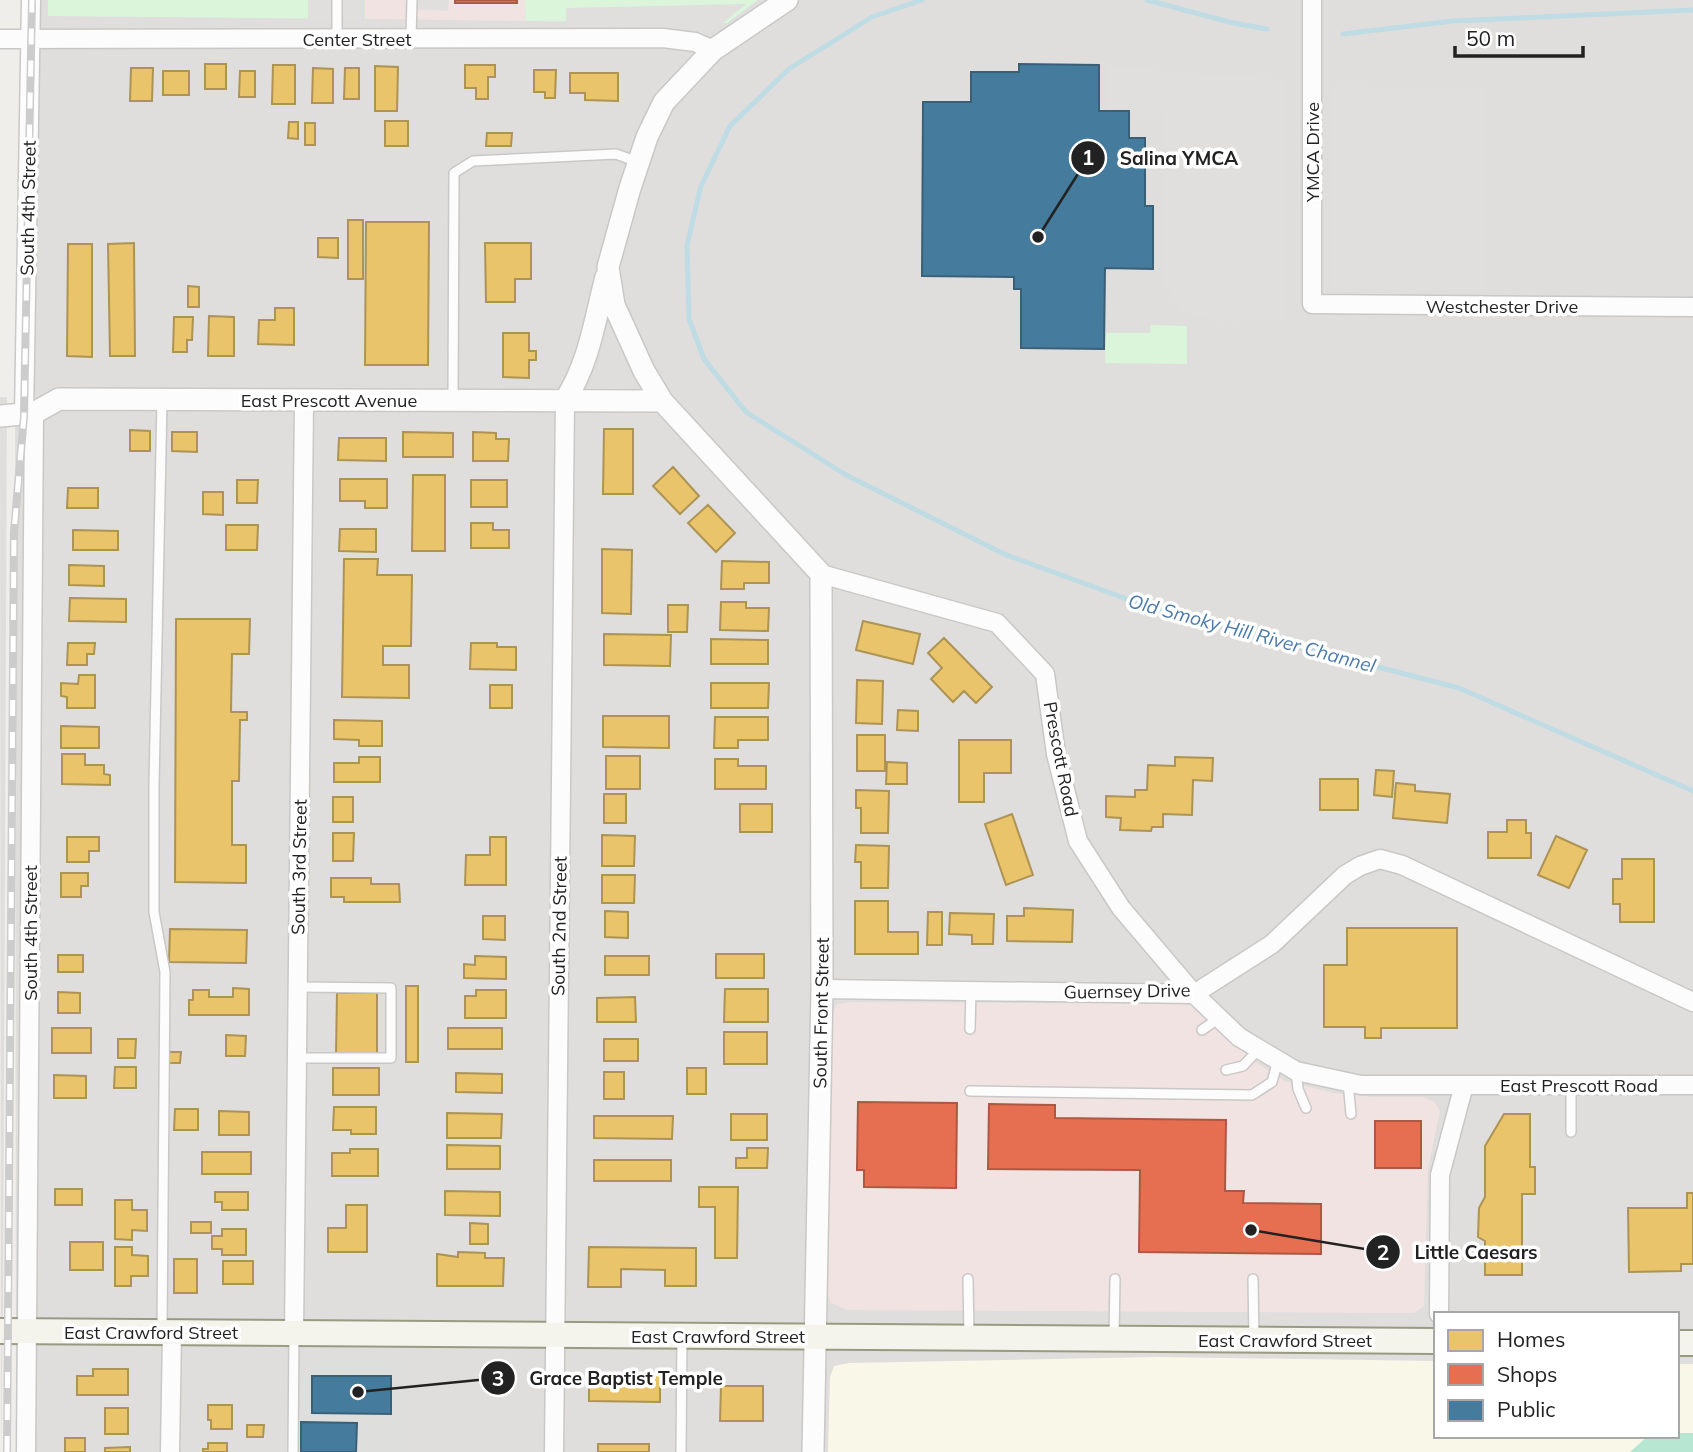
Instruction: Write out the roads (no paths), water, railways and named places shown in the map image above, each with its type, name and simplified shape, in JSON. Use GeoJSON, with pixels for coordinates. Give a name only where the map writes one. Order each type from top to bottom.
{"type":"FeatureCollection","features":[{"type":"Feature","properties":{"kind":"main road","name":"East Crawford Street"},"geometry":{"type":"LineString","coordinates":[[0,1331],[1434,1341]]}},
{"type":"Feature","properties":{"kind":"street","name":"South 4th Street"},"geometry":{"type":"LineString","coordinates":[[26,1452],[31,0]]}},
{"type":"Feature","properties":{"kind":"street"},"geometry":{"type":"LineString","coordinates":[[565,400],[583,366],[638,162],[646,137],[664,102],[713,50],[788,0]]}},
{"type":"Feature","properties":{"kind":"street","name":"YMCA Drive"},"geometry":{"type":"LineString","coordinates":[[1312,0],[1312,304]]}},
{"type":"Feature","properties":{"kind":"street","name":"Center Street"},"geometry":{"type":"LineString","coordinates":[[0,39],[663,38],[695,42],[713,50]]}},
{"type":"Feature","properties":{"kind":"street"},"geometry":{"type":"LineString","coordinates":[[608,267],[614,305],[644,371],[662,401],[821,573]]}},
{"type":"Feature","properties":{"kind":"street","name":"Westchester Drive"},"geometry":{"type":"LineString","coordinates":[[1312,304],[1693,307]]}},
{"type":"Feature","properties":{"kind":"street","name":"East Prescott Avenue"},"geometry":{"type":"LineString","coordinates":[[0,416],[29,414],[59,399],[662,401]]}},
{"type":"Feature","properties":{"kind":"street","name":"South 2nd Street"},"geometry":{"type":"LineString","coordinates":[[554,1452],[565,400]]}},
{"type":"Feature","properties":{"kind":"street","name":"South 3rd Street"},"geometry":{"type":"LineString","coordinates":[[294,1333],[303,401]]}},
{"type":"Feature","properties":{"kind":"street","name":"South Front Street"},"geometry":{"type":"LineString","coordinates":[[813,1452],[822,989],[821,573]]}},
{"type":"Feature","properties":{"kind":"street","name":"Prescott Road"},"geometry":{"type":"LineString","coordinates":[[821,573],[997,622],[1045,674],[1056,754],[1078,841],[1121,908],[1194,994],[1239,1037],[1296,1071],[1361,1085],[1464,1085]]}},
{"type":"Feature","properties":{"kind":"street","name":"Guernsey Drive"},"geometry":{"type":"LineString","coordinates":[[822,989],[1194,994],[1272,944],[1345,875],[1380,859],[1402,865],[1693,1002]]}},
{"type":"Feature","properties":{"kind":"street"},"geometry":{"type":"LineString","coordinates":[[1439,1312],[1440,1175],[1464,1085]]}},
{"type":"Feature","properties":{"kind":"street","name":"East Prescott Road"},"geometry":{"type":"LineString","coordinates":[[1464,1085],[1693,1085]]}},
{"type":"Feature","properties":{"kind":"street"},"geometry":{"type":"LineString","coordinates":[[167,1331],[170,1452]]}},
{"type":"Feature","properties":{"kind":"lane"},"geometry":{"type":"LineString","coordinates":[[337,0],[337,39]]}},
{"type":"Feature","properties":{"kind":"lane"},"geometry":{"type":"LineString","coordinates":[[411,39],[412,0]]}},
{"type":"Feature","properties":{"kind":"lane"},"geometry":{"type":"LineString","coordinates":[[453,400],[454,173],[473,161],[616,154],[638,162]]}},
{"type":"Feature","properties":{"kind":"lane"},"geometry":{"type":"LineString","coordinates":[[162,400],[154,912],[164,972],[167,1331]]}},
{"type":"Feature","properties":{"kind":"lane"},"geometry":{"type":"LineString","coordinates":[[297,1058],[391,1058],[391,988],[298,987]]}},
{"type":"Feature","properties":{"kind":"lane"},"geometry":{"type":"LineString","coordinates":[[970,1028],[971,991]]}},
{"type":"Feature","properties":{"kind":"lane"},"geometry":{"type":"LineString","coordinates":[[1202,1030],[1219,1018]]}},
{"type":"Feature","properties":{"kind":"lane"},"geometry":{"type":"LineString","coordinates":[[1227,1070],[1242,1066],[1259,1049]]}},
{"type":"Feature","properties":{"kind":"lane"},"geometry":{"type":"LineString","coordinates":[[970,1091],[1252,1095],[1272,1082],[1278,1060]]}},
{"type":"Feature","properties":{"kind":"lane"},"geometry":{"type":"LineString","coordinates":[[1296,1071],[1298,1089],[1306,1108]]}},
{"type":"Feature","properties":{"kind":"lane"},"geometry":{"type":"LineString","coordinates":[[1348,1082],[1351,1114]]}},
{"type":"Feature","properties":{"kind":"lane"},"geometry":{"type":"LineString","coordinates":[[1571,1085],[1571,1132]]}},
{"type":"Feature","properties":{"kind":"lane"},"geometry":{"type":"LineString","coordinates":[[968,1279],[970,1338]]}},
{"type":"Feature","properties":{"kind":"lane"},"geometry":{"type":"LineString","coordinates":[[1114,1339],[1115,1279]]}},
{"type":"Feature","properties":{"kind":"lane"},"geometry":{"type":"LineString","coordinates":[[1253,1279],[1254,1340]]}},
{"type":"Feature","properties":{"kind":"lane"},"geometry":{"type":"LineString","coordinates":[[293,1452],[294,1333]]}},
{"type":"Feature","properties":{"kind":"lane"},"geometry":{"type":"LineString","coordinates":[[681,1452],[682,1335]]}},
{"type":"Feature","properties":{"kind":"waterway","name":"Old Smoky Hill River Channel"},"geometry":{"type":"LineString","coordinates":[[922,0],[872,17],[789,69],[730,126],[701,186],[687,245],[689,319],[704,359],[746,412],[846,475],[1004,554],[1154,609],[1459,688],[1693,791]]}},
{"type":"Feature","properties":{"kind":"waterway","name":"Old Smoky Hill River Channel"},"geometry":{"type":"LineString","coordinates":[[1147,0],[1233,23],[1267,29]]}},
{"type":"Feature","properties":{"kind":"waterway","name":"Old Smoky Hill River Channel"},"geometry":{"type":"LineString","coordinates":[[1343,34],[1453,21],[1693,10]]}},
{"type":"Feature","properties":{"kind":"railway"},"geometry":{"type":"LineString","coordinates":[[7,1452],[14,532],[24,416],[32,0]]}},
{"type":"Feature","properties":{"kind":"place","name":"Salina YMCA"},"geometry":{"type":"Point","coordinates":[1038,237]}},
{"type":"Feature","properties":{"kind":"place","name":"Little Caesars"},"geometry":{"type":"Point","coordinates":[1251,1230]}},
{"type":"Feature","properties":{"kind":"place","name":"Grace Baptist Temple"},"geometry":{"type":"Point","coordinates":[358,1392]}}]}
